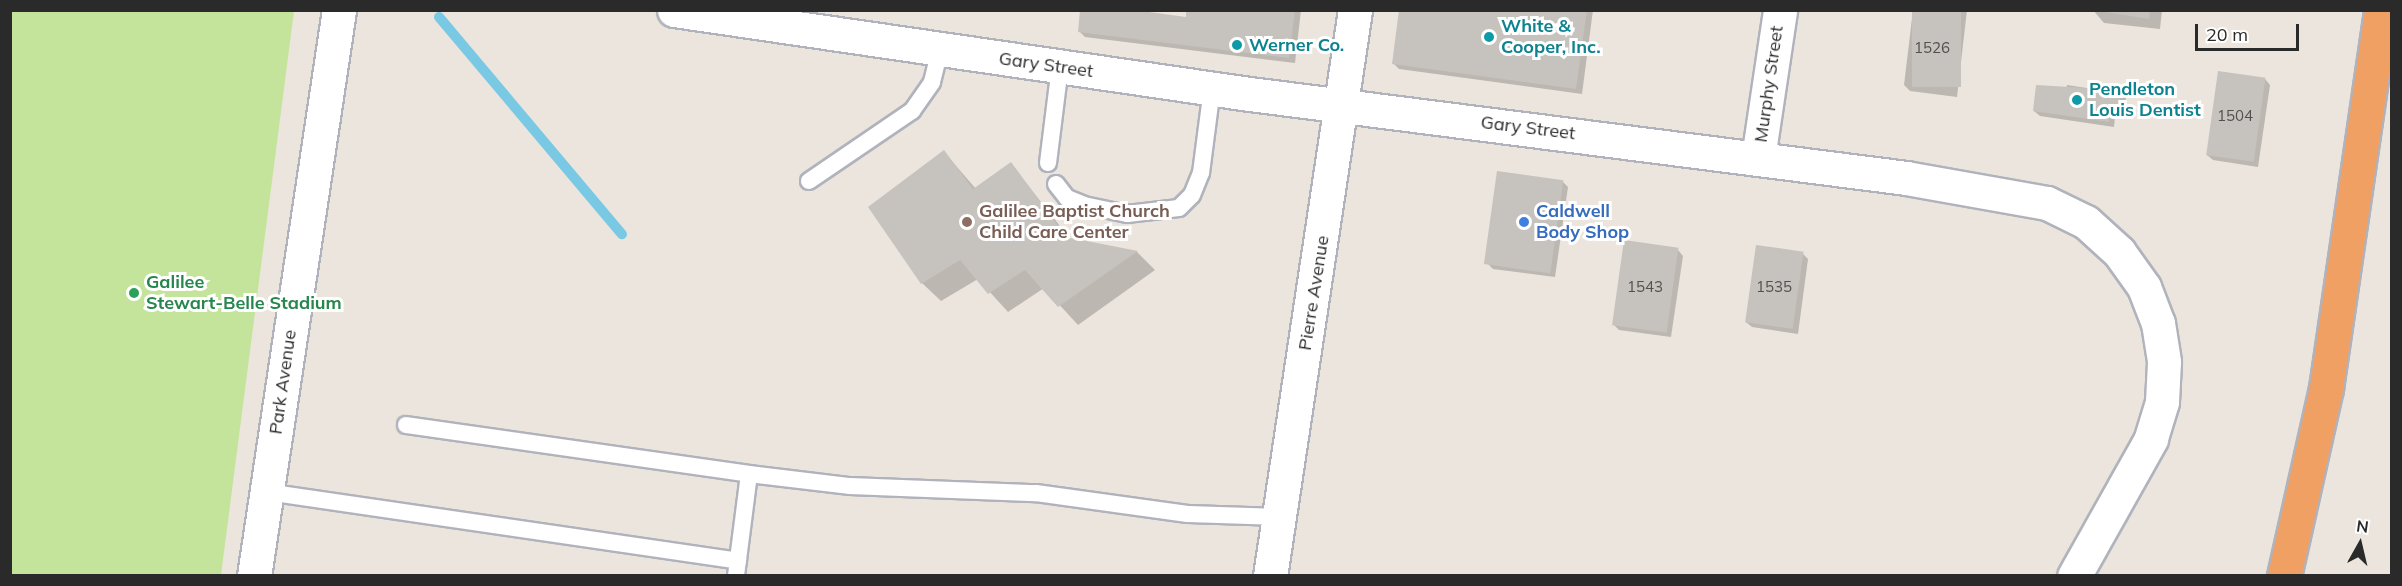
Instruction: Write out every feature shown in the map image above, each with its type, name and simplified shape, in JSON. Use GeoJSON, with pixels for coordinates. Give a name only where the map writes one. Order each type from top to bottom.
{"type":"FeatureCollection","features":[{"type":"Feature","properties":{"kind":"highway"},"geometry":{"type":"LineString","coordinates":[[2284,576],[2326,388],[2382,10]]}},
{"type":"Feature","properties":{"kind":"street","name":"Park Avenue"},"geometry":{"type":"LineString","coordinates":[[254,576],[339,10]]}},
{"type":"Feature","properties":{"kind":"street","name":"Gary Street"},"geometry":{"type":"LineString","coordinates":[[674,10],[1212,88],[1758,158],[2005,194],[2047,203],[2086,222],[2119,252],[2144,287],[2158,323],[2163,352],[2162,402],[2151,439],[2074,576]]}},
{"type":"Feature","properties":{"kind":"street","name":"Pierre Avenue"},"geometry":{"type":"LineString","coordinates":[[1270,576],[1355,10]]}},
{"type":"Feature","properties":{"kind":"street","name":"Murphy Street"},"geometry":{"type":"LineString","coordinates":[[1758,158],[1780,10]]}},
{"type":"Feature","properties":{"kind":"lane"},"geometry":{"type":"LineString","coordinates":[[809,181],[912,111],[932,82],[940,49]]}},
{"type":"Feature","properties":{"kind":"lane"},"geometry":{"type":"LineString","coordinates":[[1048,163],[1060,66]]}},
{"type":"Feature","properties":{"kind":"lane"},"geometry":{"type":"LineString","coordinates":[[1056,184],[1067,198],[1084,205],[1127,214],[1179,208],[1192,195],[1201,173],[1212,88]]}},
{"type":"Feature","properties":{"kind":"lane"},"geometry":{"type":"LineString","coordinates":[[406,425],[749,474],[850,486],[1036,493],[1188,514],[1280,518]]}},
{"type":"Feature","properties":{"kind":"lane"},"geometry":{"type":"LineString","coordinates":[[267,492],[737,568],[749,474]]}},
{"type":"Feature","properties":{"kind":"green space","name":"Galilee Stewart-Belle Stadium"},"geometry":{"type":"Polygon","coordinates":[[[10,11],[294,11],[221,575],[11,575],[10,11]]]}},
{"type":"Feature","properties":{"kind":"building","name":"Werner Co."},"geometry":{"type":"Polygon","coordinates":[[[1080,10],[1134,10],[1186,17],[1186,10],[1295,10],[1289,58],[1078,32],[1080,10]]]}},
{"type":"Feature","properties":{"kind":"building","name":"White & Cooper, Inc."},"geometry":{"type":"Polygon","coordinates":[[[1399,10],[1587,10],[1576,89],[1392,64],[1399,10]]]}},
{"type":"Feature","properties":{"kind":"building"},"geometry":{"type":"Polygon","coordinates":[[[1912,10],[1961,10],[1961,87],[1912,87],[1912,10]]]}},
{"type":"Feature","properties":{"kind":"building"},"geometry":{"type":"Polygon","coordinates":[[[2093,10],[2150,10],[2149,19],[2093,10]]]}},
{"type":"Feature","properties":{"kind":"building"},"geometry":{"type":"Polygon","coordinates":[[[2218,71],[2266,78],[2254,162],[2206,155],[2218,71]]]}},
{"type":"Feature","properties":{"kind":"building","name":"Pendleton Louis Dentist"},"geometry":{"type":"Polygon","coordinates":[[[2105,83],[2122,85],[2118,113],[2110,112],[2109,122],[2033,111],[2036,85],[2104,89],[2105,83]]]}},
{"type":"Feature","properties":{"kind":"building","name":"Galilee Baptist Church Child Care Center"},"geometry":{"type":"Polygon","coordinates":[[[944,150],[973,189],[1011,162],[1066,237],[1138,251],[1058,307],[1025,270],[988,294],[960,260],[921,284],[868,207],[944,150]]]}},
{"type":"Feature","properties":{"kind":"building","name":"Caldwell Body Shop"},"geometry":{"type":"Polygon","coordinates":[[[1497,171],[1563,180],[1550,273],[1484,264],[1497,171]]]}},
{"type":"Feature","properties":{"kind":"building"},"geometry":{"type":"Polygon","coordinates":[[[1624,240],[1678,248],[1666,333],[1612,325],[1624,240]]]}},
{"type":"Feature","properties":{"kind":"building"},"geometry":{"type":"Polygon","coordinates":[[[1756,245],[1804,252],[1793,329],[1745,322],[1756,245]]]}},
{"type":"Feature","properties":{"kind":"waterway"},"geometry":{"type":"LineString","coordinates":[[439,17],[622,234]]}},
{"type":"Feature","properties":{"kind":"place","name":"White & Cooper, Inc."},"geometry":{"type":"Point","coordinates":[1489,37]}},
{"type":"Feature","properties":{"kind":"place","name":"Werner Co."},"geometry":{"type":"Point","coordinates":[1237,45]}},
{"type":"Feature","properties":{"kind":"place","name":"Pendleton Louis Dentist"},"geometry":{"type":"Point","coordinates":[2077,100]}},
{"type":"Feature","properties":{"kind":"place","name":"Galilee Baptist Church Child Care Center"},"geometry":{"type":"Point","coordinates":[967,222]}},
{"type":"Feature","properties":{"kind":"place","name":"Caldwell Body Shop"},"geometry":{"type":"Point","coordinates":[1524,222]}},
{"type":"Feature","properties":{"kind":"place","name":"Galilee Stewart-Belle Stadium"},"geometry":{"type":"Point","coordinates":[134,293]}}]}
